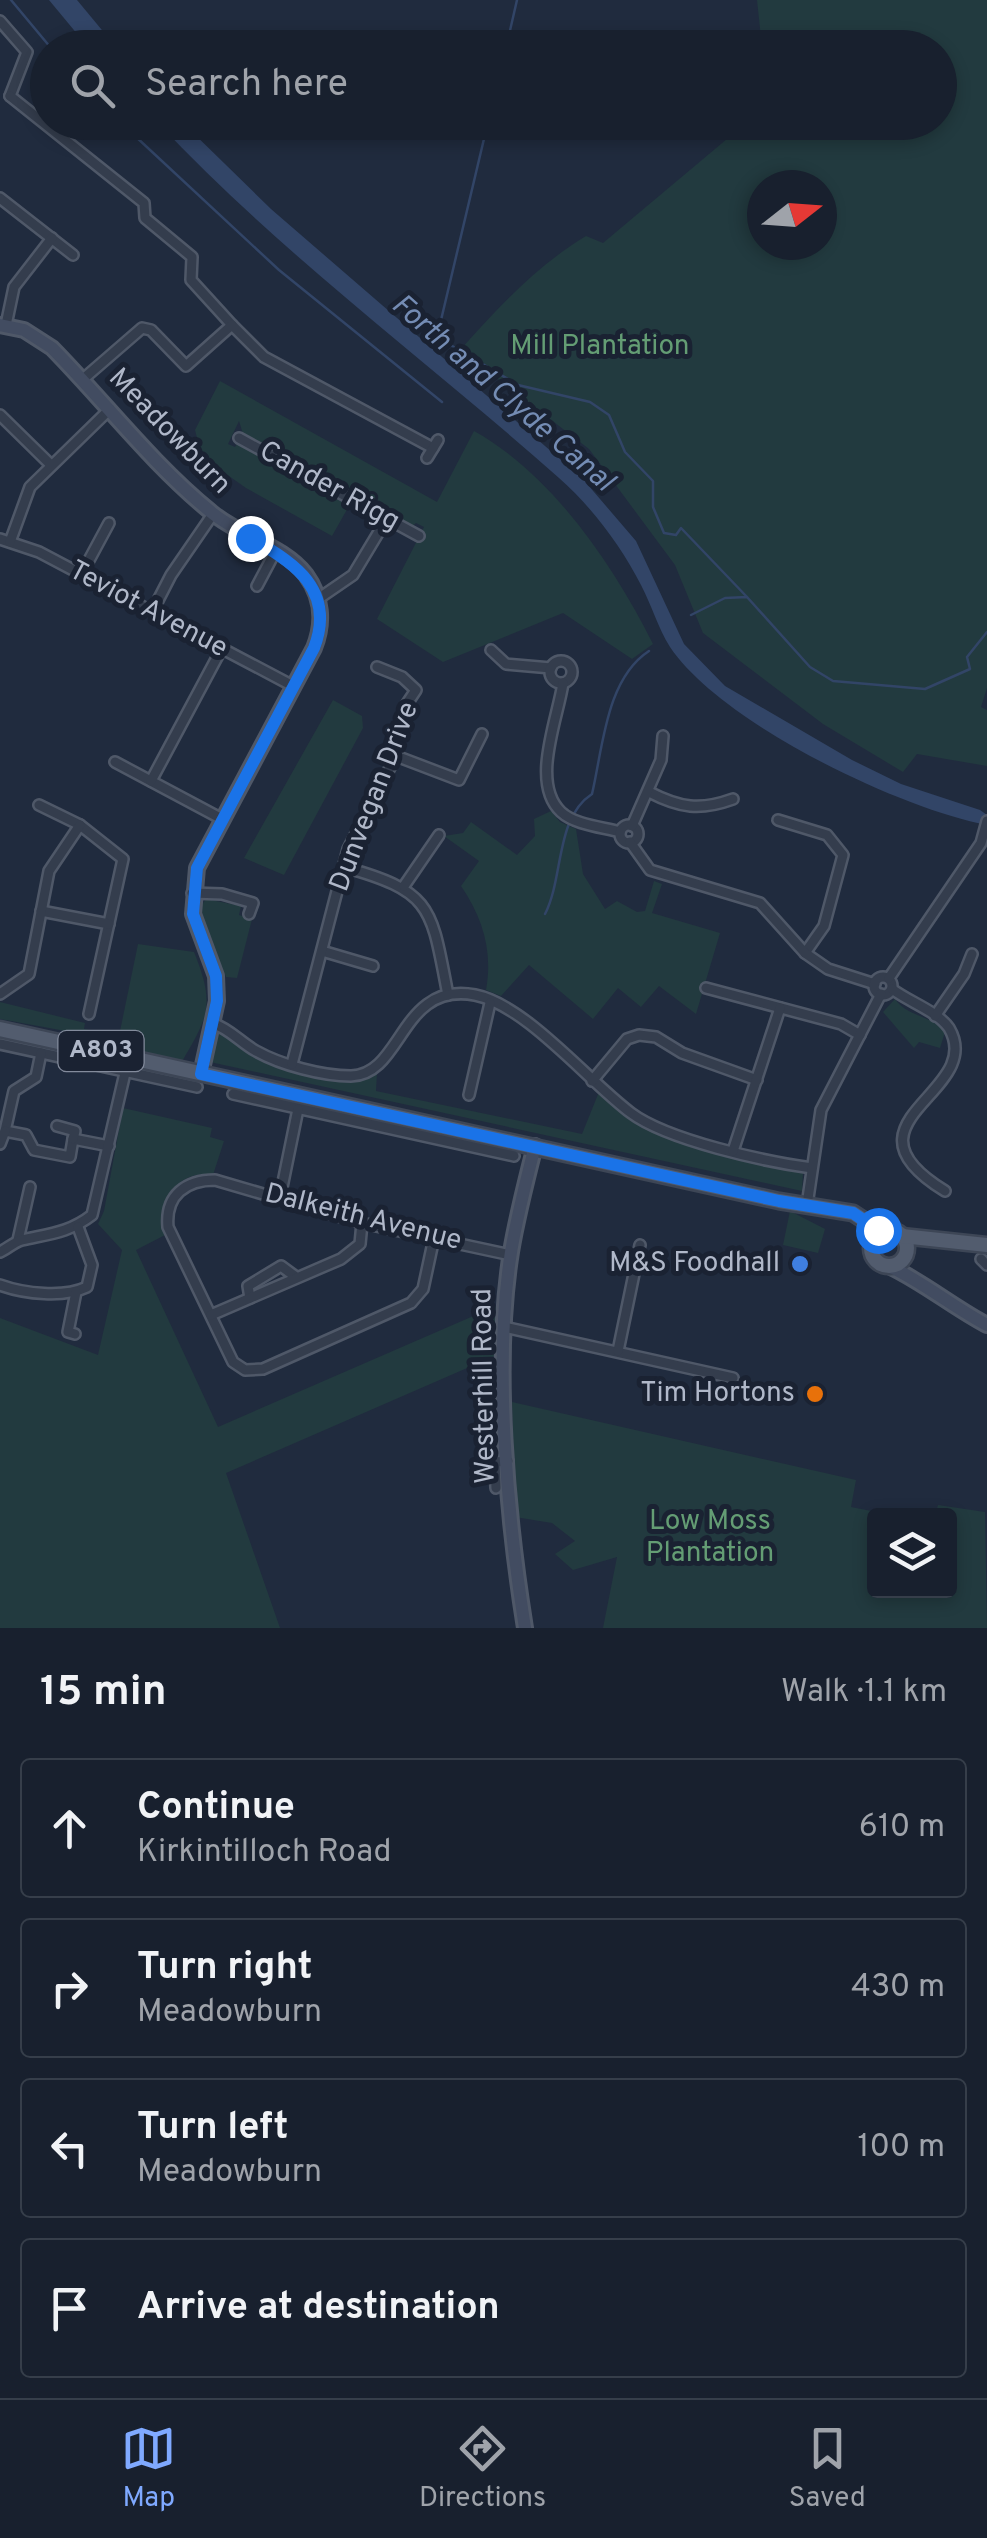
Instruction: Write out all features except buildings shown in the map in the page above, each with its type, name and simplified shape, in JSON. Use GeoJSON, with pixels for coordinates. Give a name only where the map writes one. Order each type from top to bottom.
{"type":"FeatureCollection","features":[{"type":"Feature","properties":{"kind":"main road","name":"A803"},"geometry":{"type":"LineString","coordinates":[[0,1029],[199,1080],[853,1213],[882,1232],[902,1257]]}},
{"type":"Feature","properties":{"kind":"main road"},"geometry":{"type":"LineString","coordinates":[[842,1213],[871,1246],[876,1260],[902,1257],[933,1241],[985,1256]]}},
{"type":"Feature","properties":{"kind":"main road"},"geometry":{"type":"LineString","coordinates":[[871,1246],[882,1232]]}},
{"type":"Feature","properties":{"kind":"street"},"geometry":{"type":"LineString","coordinates":[[0,21],[27,52],[5,96],[30,115]]}},
{"type":"Feature","properties":{"kind":"street"},"geometry":{"type":"LineString","coordinates":[[62,140],[144,203],[146,218],[192,257],[191,280],[264,357],[433,449]]}},
{"type":"Feature","properties":{"kind":"street"},"geometry":{"type":"LineString","coordinates":[[0,198],[74,255]]}},
{"type":"Feature","properties":{"kind":"street"},"geometry":{"type":"LineString","coordinates":[[3,325],[14,287],[52,238]]}},
{"type":"Feature","properties":{"kind":"street","name":"Meadowburn"},"geometry":{"type":"LineString","coordinates":[[3,325],[46,343],[213,514],[301,569],[318,598]]}},
{"type":"Feature","properties":{"kind":"street"},"geometry":{"type":"LineString","coordinates":[[82,380],[142,328],[151,330],[188,366],[232,325]]}},
{"type":"Feature","properties":{"kind":"street"},"geometry":{"type":"LineString","coordinates":[[5,540],[30,487],[110,410]]}},
{"type":"Feature","properties":{"kind":"street"},"geometry":{"type":"LineString","coordinates":[[0,415],[52,465]]}},
{"type":"Feature","properties":{"kind":"street","name":"Cander Rigg"},"geometry":{"type":"LineString","coordinates":[[239,438],[419,536]]}},
{"type":"Feature","properties":{"kind":"street"},"geometry":{"type":"LineString","coordinates":[[152,612],[178,564],[213,514]]}},
{"type":"Feature","properties":{"kind":"street"},"geometry":{"type":"LineString","coordinates":[[0,1044],[125,1073],[199,1080],[217,1001],[216,976],[196,930],[192,893],[197,868],[317,640],[318,598],[353,575],[386,520]]}},
{"type":"Feature","properties":{"kind":"street"},"geometry":{"type":"LineString","coordinates":[[81,575],[110,523]]}},
{"type":"Feature","properties":{"kind":"street","name":"Teviot Avenue"},"geometry":{"type":"LineString","coordinates":[[5,540],[81,575],[293,686]]}},
{"type":"Feature","properties":{"kind":"street"},"geometry":{"type":"LineString","coordinates":[[258,586],[275,552]]}},
{"type":"Feature","properties":{"kind":"street"},"geometry":{"type":"LineString","coordinates":[[151,781],[221,650]]}},
{"type":"Feature","properties":{"kind":"street"},"geometry":{"type":"LineString","coordinates":[[491,650],[507,669],[552,668],[560,662],[570,666],[572,676],[563,683],[550,746],[551,798],[572,818],[620,832],[632,826],[661,760],[662,736]]}},
{"type":"Feature","properties":{"kind":"street","name":"Dunvegan Drive"},"geometry":{"type":"LineString","coordinates":[[292,1064],[344,867],[396,756],[404,708],[416,690],[402,677],[377,667]]}},
{"type":"Feature","properties":{"kind":"street"},"geometry":{"type":"LineString","coordinates":[[552,668],[552,678],[563,683]]}},
{"type":"Feature","properties":{"kind":"street"},"geometry":{"type":"LineString","coordinates":[[396,756],[460,780],[482,734]]}},
{"type":"Feature","properties":{"kind":"street"},"geometry":{"type":"LineString","coordinates":[[115,762],[222,819]]}},
{"type":"Feature","properties":{"kind":"street"},"geometry":{"type":"LineString","coordinates":[[649,792],[674,805],[706,809],[733,799]]}},
{"type":"Feature","properties":{"kind":"street"},"geometry":{"type":"LineString","coordinates":[[39,805],[80,825],[123,859],[90,1014]]}},
{"type":"Feature","properties":{"kind":"street"},"geometry":{"type":"LineString","coordinates":[[778,820],[826,835],[843,856],[824,926],[805,954]]}},
{"type":"Feature","properties":{"kind":"street"},"geometry":{"type":"LineString","coordinates":[[0,994],[30,974],[50,871],[80,825]]}},
{"type":"Feature","properties":{"kind":"street"},"geometry":{"type":"LineString","coordinates":[[807,1205],[821,1110],[881,994],[986,825]]}},
{"type":"Feature","properties":{"kind":"street"},"geometry":{"type":"LineString","coordinates":[[630,842],[637,835],[632,826]]}},
{"type":"Feature","properties":{"kind":"street"},"geometry":{"type":"LineString","coordinates":[[620,832],[622,840],[630,842],[650,870],[735,892],[760,904],[805,954],[828,969],[874,984],[881,994]]}},
{"type":"Feature","properties":{"kind":"street"},"geometry":{"type":"LineString","coordinates":[[404,886],[438,835]]}},
{"type":"Feature","properties":{"kind":"street"},"geometry":{"type":"LineString","coordinates":[[344,867],[404,886],[436,931],[448,996]]}},
{"type":"Feature","properties":{"kind":"street"},"geometry":{"type":"LineString","coordinates":[[192,893],[222,894],[253,902],[250,914]]}},
{"type":"Feature","properties":{"kind":"street"},"geometry":{"type":"LineString","coordinates":[[41,910],[110,924]]}},
{"type":"Feature","properties":{"kind":"street"},"geometry":{"type":"LineString","coordinates":[[322,951],[373,966]]}},
{"type":"Feature","properties":{"kind":"street"},"geometry":{"type":"LineString","coordinates":[[935,1016],[964,974],[972,954]]}},
{"type":"Feature","properties":{"kind":"street"},"geometry":{"type":"LineString","coordinates":[[874,984],[880,977],[935,1016],[948,1027],[958,1047],[955,1065],[904,1132],[903,1146],[915,1172],[945,1191]]}},
{"type":"Feature","properties":{"kind":"street"},"geometry":{"type":"LineString","coordinates":[[706,988],[841,1024],[860,1036]]}},
{"type":"Feature","properties":{"kind":"street"},"geometry":{"type":"LineString","coordinates":[[212,1022],[228,1028],[252,1050],[292,1064],[354,1076],[378,1066],[410,1016],[448,996],[472,994],[524,1022],[635,1116],[733,1152],[812,1168]]}},
{"type":"Feature","properties":{"kind":"street"},"geometry":{"type":"LineString","coordinates":[[469,1095],[490,1002]]}},
{"type":"Feature","properties":{"kind":"street"},"geometry":{"type":"LineString","coordinates":[[733,1152],[780,1008]]}},
{"type":"Feature","properties":{"kind":"street"},"geometry":{"type":"LineString","coordinates":[[592,1081],[627,1039],[639,1034],[656,1037],[682,1053],[756,1080]]}},
{"type":"Feature","properties":{"kind":"street"},"geometry":{"type":"LineString","coordinates":[[0,1144],[14,1091],[36,1077],[41,1053]]}},
{"type":"Feature","properties":{"kind":"street"},"geometry":{"type":"LineString","coordinates":[[0,1252],[18,1240],[38,1240],[78,1226],[92,1216],[125,1073]]}},
{"type":"Feature","properties":{"kind":"street"},"geometry":{"type":"LineString","coordinates":[[232,1094],[514,1156]]}},
{"type":"Feature","properties":{"kind":"street"},"geometry":{"type":"LineString","coordinates":[[280,1197],[298,1109]]}},
{"type":"Feature","properties":{"kind":"street"},"geometry":{"type":"LineString","coordinates":[[5,1130],[26,1135],[34,1150],[70,1157],[75,1131],[57,1126]]}},
{"type":"Feature","properties":{"kind":"street"},"geometry":{"type":"LineString","coordinates":[[74,1139],[110,1146]]}},
{"type":"Feature","properties":{"kind":"street","name":"Westerhill Road"},"geometry":{"type":"LineString","coordinates":[[525,1628],[508,1461],[504,1328],[510,1254],[535,1146]]}},
{"type":"Feature","properties":{"kind":"street","name":"Dalkeith Avenue"},"geometry":{"type":"LineString","coordinates":[[210,1314],[168,1219],[175,1195],[195,1180],[215,1180],[362,1222],[510,1254]]}},
{"type":"Feature","properties":{"kind":"street"},"geometry":{"type":"LineString","coordinates":[[18,1240],[30,1187]]}},
{"type":"Feature","properties":{"kind":"street"},"geometry":{"type":"LineString","coordinates":[[362,1222],[360,1244],[341,1259],[210,1314],[233,1362],[245,1370],[264,1370],[411,1303],[423,1290],[434,1238]]}},
{"type":"Feature","properties":{"kind":"street"},"geometry":{"type":"LineString","coordinates":[[0,1285],[36,1295],[56,1290],[76,1292],[87,1286],[92,1264],[78,1226]]}},
{"type":"Feature","properties":{"kind":"street"},"geometry":{"type":"LineString","coordinates":[[618,1351],[640,1245]]}},
{"type":"Feature","properties":{"kind":"street"},"geometry":{"type":"LineString","coordinates":[[902,1257],[950,1305],[987,1325]]}},
{"type":"Feature","properties":{"kind":"street"},"geometry":{"type":"LineString","coordinates":[[250,1298],[248,1286],[255,1278],[280,1266],[296,1278]]}},
{"type":"Feature","properties":{"kind":"street"},"geometry":{"type":"LineString","coordinates":[[76,1292],[68,1332],[76,1334]]}},
{"type":"Feature","properties":{"kind":"street"},"geometry":{"type":"LineString","coordinates":[[504,1328],[734,1378]]}},
{"type":"Feature","properties":{"kind":"street"},"geometry":{"type":"LineString","coordinates":[[496,1488],[495,1462],[508,1461]]}},
{"type":"Feature","properties":{"kind":"green space","name":"Mill Plantation"},"geometry":{"type":"Polygon","coordinates":[[[757,0],[987,0],[987,688],[981,707],[987,710],[987,766],[917,754],[903,772],[823,724],[703,633],[675,565],[589,449],[460,350],[534,274],[586,236],[603,243],[726,140],[957,140],[957,30],[760,30],[757,0]]]}},
{"type":"Feature","properties":{"kind":"green space"},"geometry":{"type":"Polygon","coordinates":[[[220,381],[437,502],[474,431],[529,471],[578,524],[620,584],[653,644],[632,659],[563,613],[443,662],[377,619],[424,527],[416,523],[411,527],[243,434],[239,421],[228,444],[235,447],[238,443],[349,506],[332,536],[246,488],[202,457],[195,430],[220,381]]]}},
{"type":"Feature","properties":{"kind":"green space"},"geometry":{"type":"Polygon","coordinates":[[[333,700],[362,716],[363,728],[284,875],[244,858],[333,700]]]}},
{"type":"Feature","properties":{"kind":"green space"},"geometry":{"type":"Polygon","coordinates":[[[551,811],[560,822],[576,829],[583,874],[605,909],[617,901],[637,912],[645,911],[654,881],[662,884],[652,913],[720,933],[696,1014],[659,986],[641,1007],[618,988],[593,1019],[529,965],[501,996],[486,990],[488,962],[484,936],[461,886],[479,861],[444,836],[463,833],[471,822],[517,855],[535,836],[534,819],[551,811]]]}},
{"type":"Feature","properties":{"kind":"green space"},"geometry":{"type":"Polygon","coordinates":[[[206,899],[241,906],[239,915],[252,919],[237,978],[226,977],[202,920],[201,906],[206,899]]]}},
{"type":"Feature","properties":{"kind":"green space"},"geometry":{"type":"Polygon","coordinates":[[[138,944],[194,952],[201,970],[206,1009],[181,1063],[60,1030],[0,1019],[0,1002],[85,1023],[84,1029],[119,1036],[138,944]]]}},
{"type":"Feature","properties":{"kind":"green space"},"geometry":{"type":"Polygon","coordinates":[[[895,999],[940,1026],[945,1032],[940,1048],[919,1042],[914,1048],[883,1012],[895,999]]]}},
{"type":"Feature","properties":{"kind":"green space"},"geometry":{"type":"Polygon","coordinates":[[[217,1031],[251,1053],[296,1070],[348,1078],[377,1072],[376,1091],[582,1134],[599,1092],[671,1133],[722,1152],[803,1173],[802,1191],[210,1062],[217,1031]]]}},
{"type":"Feature","properties":{"kind":"green space"},"geometry":{"type":"Polygon","coordinates":[[[123,1108],[212,1128],[210,1137],[224,1141],[213,1175],[189,1177],[173,1191],[165,1211],[165,1235],[136,1250],[218,1427],[501,1304],[497,1355],[226,1473],[280,1628],[0,1628],[0,1318],[98,1355],[122,1250],[98,1224],[104,1211],[123,1108]]]}},
{"type":"Feature","properties":{"kind":"green space"},"geometry":{"type":"Polygon","coordinates":[[[790,1211],[825,1229],[818,1253],[783,1245],[790,1211]]]}},
{"type":"Feature","properties":{"kind":"green space","name":"Low Moss Plantation"},"geometry":{"type":"Polygon","coordinates":[[[512,1402],[856,1480],[851,1507],[867,1510],[867,1598],[957,1598],[957,1508],[937,1508],[938,1505],[985,1512],[987,1628],[603,1628],[617,1557],[573,1570],[555,1554],[575,1541],[552,1523],[515,1517],[512,1402]]]}},
{"type":"Feature","properties":{"kind":"water"},"geometry":{"type":"Polygon","coordinates":[[[49,0],[77,0],[102,30],[74,30],[49,0]]]}},
{"type":"Feature","properties":{"kind":"water"},"geometry":{"type":"Polygon","coordinates":[[[175,140],[200,140],[271,209],[582,478],[636,541],[684,644],[725,686],[901,784],[980,810],[987,815],[987,825],[907,801],[814,758],[769,732],[695,676],[670,647],[641,585],[615,542],[571,489],[304,262],[175,140]]]}},
{"type":"Feature","properties":{"kind":"waterway"},"geometry":{"type":"LineString","coordinates":[[11,0],[36,30]]}},
{"type":"Feature","properties":{"kind":"waterway"},"geometry":{"type":"LineString","coordinates":[[510,30],[517,0]]}},
{"type":"Feature","properties":{"kind":"waterway"},"geometry":{"type":"LineString","coordinates":[[139,140],[279,270],[442,402]]}},
{"type":"Feature","properties":{"kind":"waterway","name":"Forth and Clyde Canal"},"geometry":{"type":"LineString","coordinates":[[484,140],[437,337],[518,385],[590,402],[609,415],[625,452],[653,481],[653,507],[664,533],[676,535],[681,528],[747,597]]}},
{"type":"Feature","properties":{"kind":"waterway"},"geometry":{"type":"LineString","coordinates":[[691,615],[725,598],[747,597],[810,667],[833,681],[925,689],[970,669],[967,657],[987,632]]}},
{"type":"Feature","properties":{"kind":"waterway"},"geometry":{"type":"LineString","coordinates":[[545,914],[566,833],[580,805],[592,794],[615,696],[635,663],[649,651]]}},
{"type":"Feature","properties":{"kind":"place","name":"M&S Foodhall"},"geometry":{"type":"Point","coordinates":[800,1264]}},
{"type":"Feature","properties":{"kind":"place","name":"Tim Hortons"},"geometry":{"type":"Point","coordinates":[815,1394]}},
{"type":"Feature","properties":{"kind":"route"},"geometry":{"type":"LineString","coordinates":[[250,538],[301,569],[318,598],[320,624],[314,648],[197,868],[193,914],[216,976],[217,1001],[201,1074],[779,1201],[853,1213],[878,1230]]}}]}
